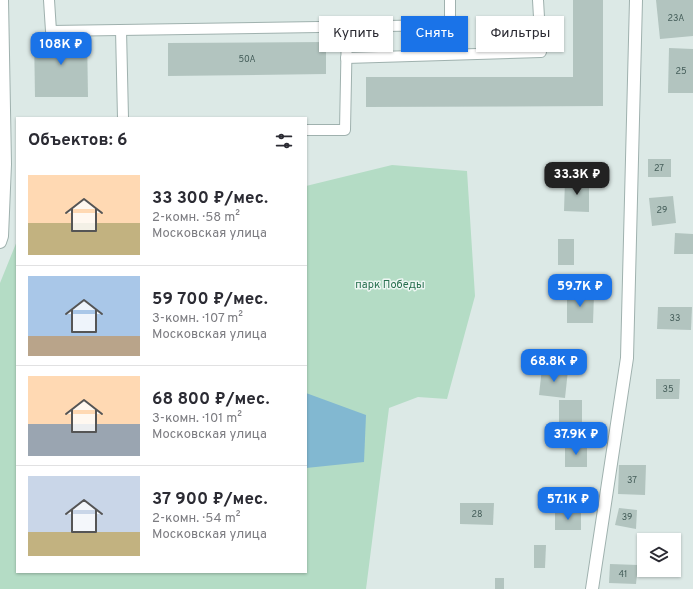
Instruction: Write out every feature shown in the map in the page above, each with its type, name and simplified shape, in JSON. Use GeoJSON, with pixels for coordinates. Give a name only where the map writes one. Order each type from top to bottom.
{"type":"FeatureCollection","features":[{"type":"Feature","properties":{"kind":"street"},"geometry":{"type":"LineString","coordinates":[[0,242],[2,236],[5,164],[2,0]]}},
{"type":"Feature","properties":{"kind":"street"},"geometry":{"type":"LineString","coordinates":[[592,589],[627,358],[636,0]]}},
{"type":"Feature","properties":{"kind":"lane"},"geometry":{"type":"LineString","coordinates":[[49,0],[51,31],[319,26]]}},
{"type":"Feature","properties":{"kind":"lane"},"geometry":{"type":"LineString","coordinates":[[393,26],[450,25],[450,0]]}},
{"type":"Feature","properties":{"kind":"lane"},"geometry":{"type":"LineString","coordinates":[[346,58],[541,52],[538,0]]}},
{"type":"Feature","properties":{"kind":"lane"},"geometry":{"type":"LineString","coordinates":[[121,30],[123,117]]}},
{"type":"Feature","properties":{"kind":"lane"},"geometry":{"type":"LineString","coordinates":[[307,130],[345,130],[346,52]]}},
{"type":"Feature","properties":{"kind":"green space","name":"парк Победы"},"geometry":{"type":"Polygon","coordinates":[[[392,165],[467,171],[475,296],[447,399],[418,397],[389,408],[366,589],[0,589],[0,283],[16,243],[16,573],[307,573],[307,186],[392,165]]]}},
{"type":"Feature","properties":{"kind":"water"},"geometry":{"type":"Polygon","coordinates":[[[307,393],[366,415],[364,462],[307,468],[307,393]]]}},
{"type":"Feature","properties":{"kind":"building"},"geometry":{"type":"Polygon","coordinates":[[[573,0],[603,0],[603,106],[366,107],[366,77],[573,77],[573,0]]]}},
{"type":"Feature","properties":{"kind":"building"},"geometry":{"type":"Polygon","coordinates":[[[656,0],[693,0],[693,36],[660,39],[656,0]]]}},
{"type":"Feature","properties":{"kind":"building"},"geometry":{"type":"Polygon","coordinates":[[[87,34],[88,97],[35,97],[34,35],[87,34]]]}},
{"type":"Feature","properties":{"kind":"building"},"geometry":{"type":"Polygon","coordinates":[[[319,42],[319,52],[326,52],[326,74],[168,76],[168,43],[319,42]]]}},
{"type":"Feature","properties":{"kind":"building"},"geometry":{"type":"Polygon","coordinates":[[[669,48],[693,49],[693,93],[668,93],[669,48]]]}},
{"type":"Feature","properties":{"kind":"building"},"geometry":{"type":"Polygon","coordinates":[[[648,159],[671,159],[671,177],[648,177],[648,159]]]}},
{"type":"Feature","properties":{"kind":"building"},"geometry":{"type":"Polygon","coordinates":[[[565,180],[589,181],[589,212],[564,211],[565,180]]]}},
{"type":"Feature","properties":{"kind":"building"},"geometry":{"type":"Polygon","coordinates":[[[673,196],[676,223],[652,226],[649,198],[673,196]]]}},
{"type":"Feature","properties":{"kind":"building"},"geometry":{"type":"Polygon","coordinates":[[[675,233],[693,234],[693,254],[674,254],[675,233]]]}},
{"type":"Feature","properties":{"kind":"building"},"geometry":{"type":"Polygon","coordinates":[[[558,239],[574,239],[574,265],[558,265],[558,239]]]}},
{"type":"Feature","properties":{"kind":"building"},"geometry":{"type":"Polygon","coordinates":[[[567,293],[594,294],[593,323],[567,323],[567,293]]]}},
{"type":"Feature","properties":{"kind":"building"},"geometry":{"type":"Polygon","coordinates":[[[658,307],[692,307],[691,330],[657,329],[658,307]]]}},
{"type":"Feature","properties":{"kind":"building"},"geometry":{"type":"Polygon","coordinates":[[[542,368],[568,370],[565,398],[539,395],[542,368]]]}},
{"type":"Feature","properties":{"kind":"building"},"geometry":{"type":"Polygon","coordinates":[[[656,379],[680,379],[679,399],[656,399],[656,379]]]}},
{"type":"Feature","properties":{"kind":"building"},"geometry":{"type":"Polygon","coordinates":[[[559,400],[582,400],[582,429],[559,429],[559,400]]]}},
{"type":"Feature","properties":{"kind":"building"},"geometry":{"type":"Polygon","coordinates":[[[565,445],[587,446],[587,467],[565,467],[565,445]]]}},
{"type":"Feature","properties":{"kind":"building"},"geometry":{"type":"Polygon","coordinates":[[[619,465],[646,465],[645,495],[618,494],[619,465]]]}},
{"type":"Feature","properties":{"kind":"building"},"geometry":{"type":"Polygon","coordinates":[[[460,503],[494,503],[493,525],[460,524],[460,503]]]}},
{"type":"Feature","properties":{"kind":"building"},"geometry":{"type":"Polygon","coordinates":[[[619,508],[637,510],[636,529],[615,525],[619,508]]]}},
{"type":"Feature","properties":{"kind":"building"},"geometry":{"type":"Polygon","coordinates":[[[555,511],[581,512],[581,530],[555,530],[555,511]]]}},
{"type":"Feature","properties":{"kind":"building"},"geometry":{"type":"Polygon","coordinates":[[[534,545],[546,545],[545,568],[534,568],[534,545]]]}},
{"type":"Feature","properties":{"kind":"building"},"geometry":{"type":"Polygon","coordinates":[[[610,564],[637,565],[636,584],[609,583],[610,564]]]}},
{"type":"Feature","properties":{"kind":"building"},"geometry":{"type":"Polygon","coordinates":[[[495,578],[504,578],[504,589],[495,589],[495,578]]]}}]}
